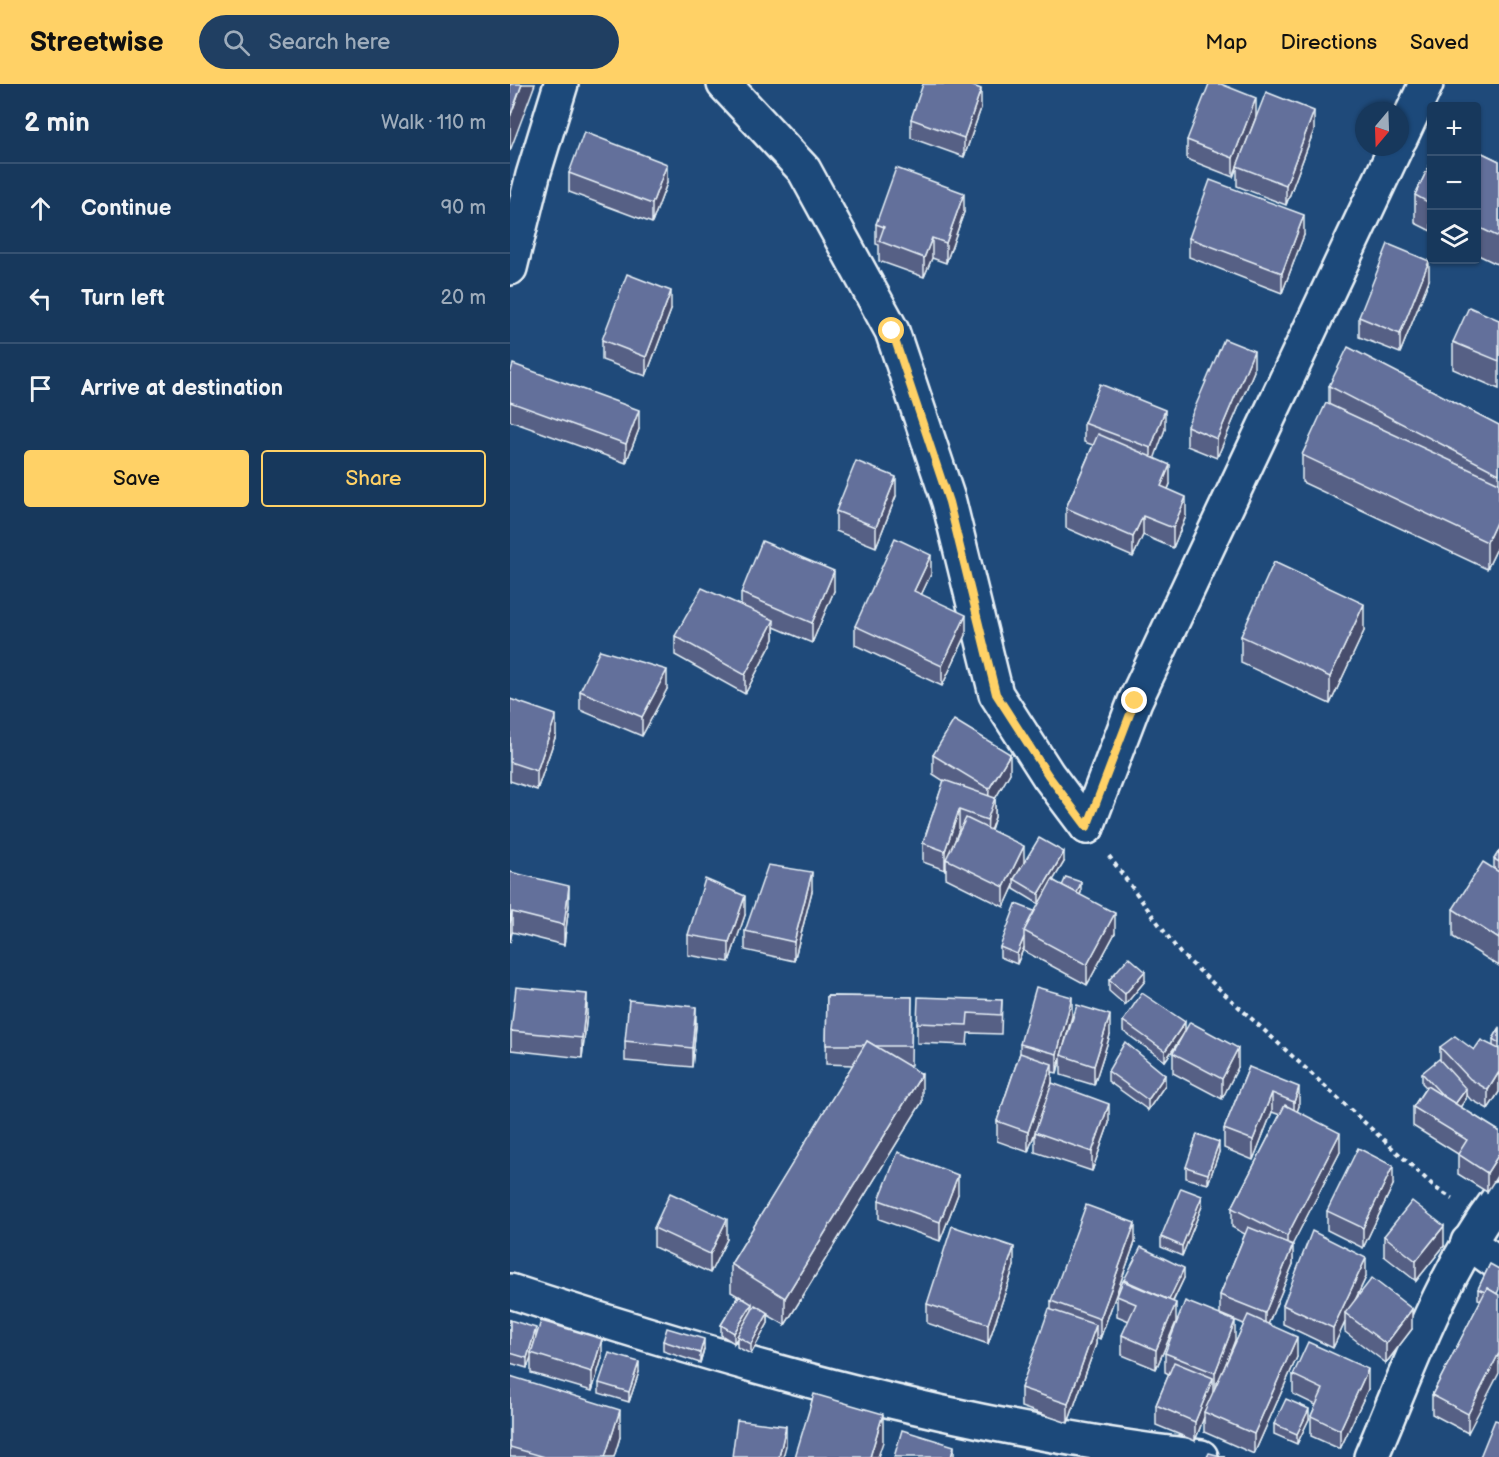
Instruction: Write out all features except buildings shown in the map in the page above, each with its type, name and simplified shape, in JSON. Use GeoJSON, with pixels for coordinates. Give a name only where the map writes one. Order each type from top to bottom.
{"type":"FeatureCollection","features":[{"type":"Feature","properties":{"kind":"street"},"geometry":{"type":"LineString","coordinates":[[510,268],[533,175],[561,84]]}},
{"type":"Feature","properties":{"kind":"street"},"geometry":{"type":"LineString","coordinates":[[724,84],[804,170],[892,331],[949,502],[996,694],[1048,775],[1087,827]]}},
{"type":"Feature","properties":{"kind":"street"},"geometry":{"type":"LineString","coordinates":[[1409,120],[1426,84]]}},
{"type":"Feature","properties":{"kind":"street"},"geometry":{"type":"LineString","coordinates":[[1087,827],[1135,701],[1392,156]]}},
{"type":"Feature","properties":{"kind":"street"},"geometry":{"type":"LineString","coordinates":[[1484,1219],[1499,1264]]}},
{"type":"Feature","properties":{"kind":"street"},"geometry":{"type":"LineString","coordinates":[[1371,1457],[1432,1314],[1484,1219]]}},
{"type":"Feature","properties":{"kind":"street"},"geometry":{"type":"LineString","coordinates":[[510,1291],[737,1362],[970,1420],[1149,1451],[1201,1457]]}},
{"type":"Feature","properties":{"kind":"path"},"geometry":{"type":"LineString","coordinates":[[1087,827],[1180,953],[1437,1189],[1484,1219]]}},
{"type":"Feature","properties":{"kind":"route"},"geometry":{"type":"LineString","coordinates":[[892,331],[949,502],[996,694],[1048,775],[1087,827],[1135,701]]}}]}
